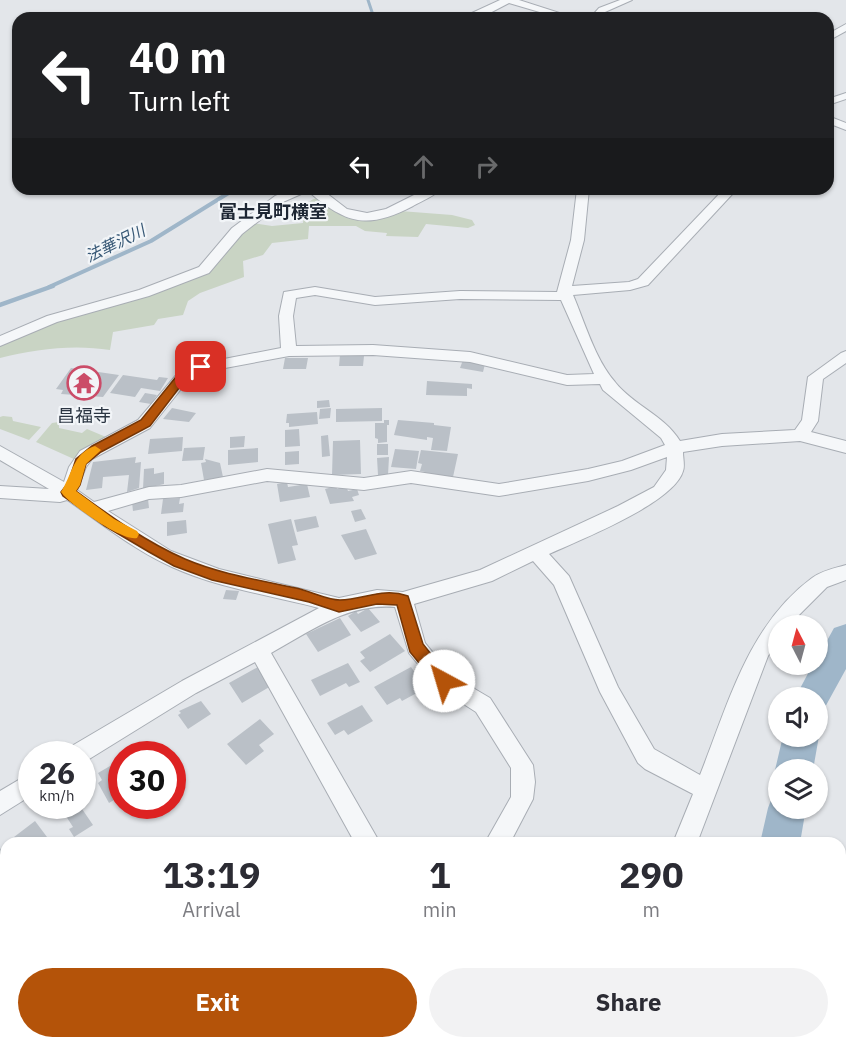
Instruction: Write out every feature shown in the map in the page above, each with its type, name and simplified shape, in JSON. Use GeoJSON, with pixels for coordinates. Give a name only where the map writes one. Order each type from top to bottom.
{"type":"FeatureCollection","features":[{"type":"Feature","properties":{"kind":"street"},"geometry":{"type":"LineString","coordinates":[[485,12],[508,0],[549,12]]}},
{"type":"Feature","properties":{"kind":"street"},"geometry":{"type":"LineString","coordinates":[[600,12],[628,0]]}},
{"type":"Feature","properties":{"kind":"street"},"geometry":{"type":"LineString","coordinates":[[0,341],[52,319],[144,293],[204,270],[237,231],[279,199],[289,195]]}},
{"type":"Feature","properties":{"kind":"street"},"geometry":{"type":"LineString","coordinates":[[321,195],[343,212],[373,217],[387,213],[423,195]]}},
{"type":"Feature","properties":{"kind":"street"},"geometry":{"type":"LineString","coordinates":[[96,744],[258,649],[339,606],[377,598],[403,600],[485,576],[624,511],[660,491],[675,471],[675,448],[667,434],[609,386],[594,361],[565,293],[577,247],[582,195]]}},
{"type":"Feature","properties":{"kind":"street"},"geometry":{"type":"LineString","coordinates":[[289,351],[286,316],[289,295],[315,291],[375,301],[460,295],[565,293],[630,286],[643,282],[725,195]]}},
{"type":"Feature","properties":{"kind":"street"},"geometry":{"type":"LineString","coordinates":[[0,492],[60,496],[74,485],[80,462],[96,449],[146,423],[188,370],[289,351],[373,350],[470,357],[567,380],[605,380]]}},
{"type":"Feature","properties":{"kind":"street"},"geometry":{"type":"LineString","coordinates":[[800,435],[810,420],[816,377],[846,356]]}},
{"type":"Feature","properties":{"kind":"street"},"geometry":{"type":"LineString","coordinates":[[91,509],[149,493],[182,491],[267,475],[364,484],[411,477],[499,490],[588,476],[625,466],[675,448],[722,440],[800,435],[846,447]]}},
{"type":"Feature","properties":{"kind":"street"},"geometry":{"type":"LineString","coordinates":[[0,452],[68,492],[110,523],[179,562],[217,576],[309,596],[339,606]]}},
{"type":"Feature","properties":{"kind":"street"},"geometry":{"type":"LineString","coordinates":[[535,551],[562,580],[610,692],[646,756],[653,762],[705,789]]}},
{"type":"Feature","properties":{"kind":"street"},"geometry":{"type":"LineString","coordinates":[[687,837],[759,652],[783,617],[820,582],[846,572]]}},
{"type":"Feature","properties":{"kind":"street"},"geometry":{"type":"LineString","coordinates":[[403,600],[416,647],[444,681],[483,705],[522,765],[524,783],[522,799],[500,837]]}},
{"type":"Feature","properties":{"kind":"street"},"geometry":{"type":"LineString","coordinates":[[258,649],[365,837]]}},
{"type":"Feature","properties":{"kind":"street"},"geometry":{"type":"LineString","coordinates":[[0,804],[18,792]]}},
{"type":"Feature","properties":{"kind":"green space"},"geometry":{"type":"Polygon","coordinates":[[[321,197],[354,216],[400,211],[452,215],[472,220],[475,225],[468,228],[426,224],[418,237],[386,236],[387,233],[365,231],[356,226],[309,226],[308,239],[272,243],[263,255],[243,261],[244,277],[200,293],[188,301],[183,315],[158,319],[154,325],[113,332],[110,350],[83,347],[55,348],[0,358],[0,343],[54,321],[207,271],[230,241],[253,223],[272,226],[303,223],[308,203],[321,197]]]}},
{"type":"Feature","properties":{"kind":"green space"},"geometry":{"type":"Polygon","coordinates":[[[0,417],[12,417],[13,421],[41,427],[29,440],[0,429],[0,417]]]}},
{"type":"Feature","properties":{"kind":"green space"},"geometry":{"type":"Polygon","coordinates":[[[59,422],[59,428],[82,433],[87,429],[106,437],[76,460],[36,442],[52,423],[59,422]]]}},
{"type":"Feature","properties":{"kind":"building"},"geometry":{"type":"Polygon","coordinates":[[[340,355],[364,356],[363,366],[339,366],[340,355]]]}},
{"type":"Feature","properties":{"kind":"building"},"geometry":{"type":"Polygon","coordinates":[[[285,358],[308,358],[306,369],[283,369],[285,358]]]}},
{"type":"Feature","properties":{"kind":"building"},"geometry":{"type":"Polygon","coordinates":[[[463,360],[485,364],[483,372],[460,368],[463,360]]]}},
{"type":"Feature","properties":{"kind":"building"},"geometry":{"type":"Polygon","coordinates":[[[71,368],[119,375],[103,397],[61,394],[63,390],[56,389],[71,368]]]}},
{"type":"Feature","properties":{"kind":"building"},"geometry":{"type":"Polygon","coordinates":[[[123,375],[157,380],[159,377],[168,378],[160,391],[141,388],[135,397],[110,393],[123,375]]]}},
{"type":"Feature","properties":{"kind":"building"},"geometry":{"type":"Polygon","coordinates":[[[427,381],[472,384],[472,389],[467,388],[467,396],[426,395],[427,381]]]}},
{"type":"Feature","properties":{"kind":"building"},"geometry":{"type":"Polygon","coordinates":[[[145,393],[157,395],[151,404],[139,402],[145,393]]]}},
{"type":"Feature","properties":{"kind":"building"},"geometry":{"type":"Polygon","coordinates":[[[329,400],[330,407],[317,408],[317,401],[329,400]]]}},
{"type":"Feature","properties":{"kind":"building"},"geometry":{"type":"Polygon","coordinates":[[[172,408],[196,413],[189,422],[163,419],[172,408]]]}},
{"type":"Feature","properties":{"kind":"building"},"geometry":{"type":"Polygon","coordinates":[[[331,408],[330,418],[319,419],[320,409],[331,408]]]}},
{"type":"Feature","properties":{"kind":"building"},"geometry":{"type":"Polygon","coordinates":[[[382,408],[382,421],[336,422],[336,409],[382,408]]]}},
{"type":"Feature","properties":{"kind":"building"},"geometry":{"type":"Polygon","coordinates":[[[317,412],[318,424],[289,427],[289,423],[286,423],[287,414],[317,412]]]}},
{"type":"Feature","properties":{"kind":"building"},"geometry":{"type":"Polygon","coordinates":[[[384,420],[389,420],[387,442],[378,443],[378,439],[375,438],[375,423],[384,423],[384,420]]]}},
{"type":"Feature","properties":{"kind":"building"},"geometry":{"type":"Polygon","coordinates":[[[398,420],[451,427],[447,451],[431,450],[433,438],[427,437],[427,440],[394,435],[398,420]]]}},
{"type":"Feature","properties":{"kind":"building"},"geometry":{"type":"Polygon","coordinates":[[[299,429],[300,446],[285,447],[285,430],[299,429]]]}},
{"type":"Feature","properties":{"kind":"building"},"geometry":{"type":"Polygon","coordinates":[[[328,435],[330,456],[322,457],[321,436],[328,435]]]}},
{"type":"Feature","properties":{"kind":"building"},"geometry":{"type":"Polygon","coordinates":[[[245,436],[244,447],[230,448],[230,437],[245,436]]]}},
{"type":"Feature","properties":{"kind":"building"},"geometry":{"type":"Polygon","coordinates":[[[183,437],[182,451],[148,454],[150,439],[183,437]]]}},
{"type":"Feature","properties":{"kind":"building"},"geometry":{"type":"Polygon","coordinates":[[[360,440],[361,474],[332,475],[333,441],[360,440]]]}},
{"type":"Feature","properties":{"kind":"building"},"geometry":{"type":"Polygon","coordinates":[[[377,444],[388,444],[388,455],[377,455],[377,444]]]}},
{"type":"Feature","properties":{"kind":"building"},"geometry":{"type":"Polygon","coordinates":[[[205,447],[203,460],[182,461],[184,448],[205,447]]]}},
{"type":"Feature","properties":{"kind":"building"},"geometry":{"type":"Polygon","coordinates":[[[258,448],[258,462],[228,465],[228,450],[258,448]]]}},
{"type":"Feature","properties":{"kind":"building"},"geometry":{"type":"Polygon","coordinates":[[[395,449],[419,451],[416,469],[391,467],[395,449]]]}},
{"type":"Feature","properties":{"kind":"building"},"geometry":{"type":"Polygon","coordinates":[[[421,450],[458,454],[453,477],[425,474],[420,471],[422,464],[418,463],[421,450]]]}},
{"type":"Feature","properties":{"kind":"building"},"geometry":{"type":"Polygon","coordinates":[[[299,451],[299,464],[285,465],[285,452],[299,451]]]}},
{"type":"Feature","properties":{"kind":"building"},"geometry":{"type":"Polygon","coordinates":[[[136,457],[135,463],[141,462],[139,488],[127,492],[129,475],[103,477],[102,488],[86,490],[93,462],[136,457]]]}},
{"type":"Feature","properties":{"kind":"building"},"geometry":{"type":"Polygon","coordinates":[[[389,457],[388,475],[378,475],[377,458],[389,457]]]}},
{"type":"Feature","properties":{"kind":"building"},"geometry":{"type":"Polygon","coordinates":[[[205,459],[220,463],[223,477],[204,480],[201,463],[206,462],[205,459]]]}},
{"type":"Feature","properties":{"kind":"building"},"geometry":{"type":"Polygon","coordinates":[[[154,468],[154,474],[164,472],[164,484],[143,489],[144,469],[154,468]]]}},
{"type":"Feature","properties":{"kind":"building"},"geometry":{"type":"Polygon","coordinates":[[[287,482],[288,487],[307,484],[310,497],[280,502],[277,484],[287,482]]]}},
{"type":"Feature","properties":{"kind":"building"},"geometry":{"type":"Polygon","coordinates":[[[336,486],[337,489],[346,486],[348,491],[357,489],[359,495],[352,497],[354,501],[330,504],[325,489],[336,486]]]}},
{"type":"Feature","properties":{"kind":"building"},"geometry":{"type":"Polygon","coordinates":[[[180,498],[179,504],[184,503],[183,512],[161,514],[163,499],[180,498]]]}},
{"type":"Feature","properties":{"kind":"building"},"geometry":{"type":"Polygon","coordinates":[[[148,499],[149,508],[133,511],[132,502],[148,499]]]}},
{"type":"Feature","properties":{"kind":"building"},"geometry":{"type":"Polygon","coordinates":[[[361,509],[366,519],[355,522],[351,511],[361,509]]]}},
{"type":"Feature","properties":{"kind":"building"},"geometry":{"type":"Polygon","coordinates":[[[316,516],[319,527],[297,532],[294,520],[316,516]]]}},
{"type":"Feature","properties":{"kind":"building"},"geometry":{"type":"Polygon","coordinates":[[[291,519],[298,545],[292,546],[296,560],[278,564],[268,524],[291,519]]]}},
{"type":"Feature","properties":{"kind":"building"},"geometry":{"type":"Polygon","coordinates":[[[186,520],[187,533],[167,536],[167,522],[186,520]]]}},
{"type":"Feature","properties":{"kind":"building"},"geometry":{"type":"Polygon","coordinates":[[[366,529],[377,554],[355,560],[341,535],[366,529]]]}},
{"type":"Feature","properties":{"kind":"building"},"geometry":{"type":"Polygon","coordinates":[[[226,590],[239,591],[236,600],[223,599],[226,590]]]}},
{"type":"Feature","properties":{"kind":"building"},"geometry":{"type":"Polygon","coordinates":[[[368,608],[380,622],[361,632],[348,616],[356,611],[358,614],[368,608]]]}},
{"type":"Feature","properties":{"kind":"building"},"geometry":{"type":"Polygon","coordinates":[[[340,618],[351,635],[318,652],[306,634],[340,618]]]}},
{"type":"Feature","properties":{"kind":"building"},"geometry":{"type":"Polygon","coordinates":[[[390,634],[405,651],[370,672],[360,661],[365,658],[360,652],[390,634]]]}},
{"type":"Feature","properties":{"kind":"building"},"geometry":{"type":"Polygon","coordinates":[[[348,663],[360,682],[349,687],[346,683],[320,696],[311,680],[348,663]]]}},
{"type":"Feature","properties":{"kind":"building"},"geometry":{"type":"Polygon","coordinates":[[[258,667],[271,686],[242,703],[229,683],[258,667]]]}},
{"type":"Feature","properties":{"kind":"building"},"geometry":{"type":"Polygon","coordinates":[[[411,667],[426,688],[402,701],[400,698],[387,705],[374,687],[411,667]]]}},
{"type":"Feature","properties":{"kind":"building"},"geometry":{"type":"Polygon","coordinates":[[[201,701],[211,714],[188,729],[178,715],[181,713],[179,711],[201,701]]]}},
{"type":"Feature","properties":{"kind":"building"},"geometry":{"type":"Polygon","coordinates":[[[362,705],[373,721],[348,735],[344,730],[335,735],[327,723],[362,705]]]}},
{"type":"Feature","properties":{"kind":"building"},"geometry":{"type":"Polygon","coordinates":[[[260,719],[274,734],[259,745],[264,751],[246,765],[227,744],[260,719]]]}},
{"type":"Feature","properties":{"kind":"building"},"geometry":{"type":"Polygon","coordinates":[[[108,767],[108,801],[98,783],[102,780],[98,773],[108,767]]]}},
{"type":"Feature","properties":{"kind":"building"},"geometry":{"type":"Polygon","coordinates":[[[68,819],[89,819],[93,825],[74,837],[69,829],[73,827],[68,819]]]}},
{"type":"Feature","properties":{"kind":"building"},"geometry":{"type":"Polygon","coordinates":[[[35,821],[47,837],[14,837],[35,821]]]}},
{"type":"Feature","properties":{"kind":"waterway","name":"法華沢川"},"geometry":{"type":"LineString","coordinates":[[368,0],[372,12]]}},
{"type":"Feature","properties":{"kind":"waterway","name":"法華沢川"},"geometry":{"type":"LineString","coordinates":[[49,287],[151,241],[225,195]]}},
{"type":"Feature","properties":{"kind":"waterway","name":"法華沢川"},"geometry":{"type":"LineString","coordinates":[[0,305],[53,286]]}},
{"type":"Feature","properties":{"kind":"waterway"},"geometry":{"type":"LineString","coordinates":[[818,687],[846,638]]}},
{"type":"Feature","properties":{"kind":"waterway"},"geometry":{"type":"LineString","coordinates":[[796,759],[799,747]]}},
{"type":"Feature","properties":{"kind":"waterway"},"geometry":{"type":"LineString","coordinates":[[781,837],[785,819]]}},
{"type":"Feature","properties":{"kind":"slow traffic"},"geometry":{"type":"LineString","coordinates":[[95,450],[80,462],[75,474],[74,485],[68,492],[110,523],[132,534]]}},
{"type":"Feature","properties":{"kind":"place","name":"昌福寺"},"geometry":{"type":"Point","coordinates":[84,383]}},
{"type":"Feature","properties":{"kind":"district","name":"富士見町横室"},"geometry":{"type":"Point","coordinates":[273,211]}},
{"type":"Feature","properties":{"kind":"route"},"geometry":{"type":"LineString","coordinates":[[201,367],[188,370],[182,376],[146,423],[96,449],[80,462],[75,474],[74,485],[68,492],[110,523],[154,548],[179,562],[217,576],[309,596],[339,606],[377,598],[403,600],[416,647],[444,681]]}}]}
